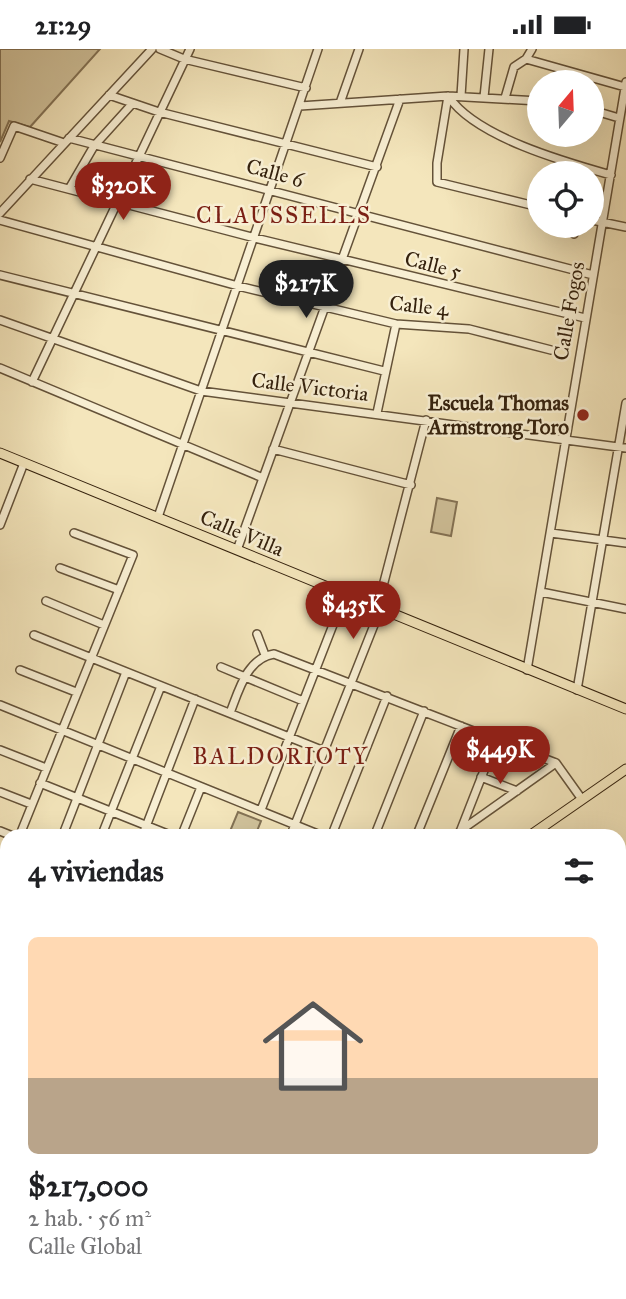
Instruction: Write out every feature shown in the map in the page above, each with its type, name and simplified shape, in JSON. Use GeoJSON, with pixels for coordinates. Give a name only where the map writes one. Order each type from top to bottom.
{"type":"FeatureCollection","features":[{"type":"Feature","properties":{"kind":"main road","name":"Calle Villa"},"geometry":{"type":"LineString","coordinates":[[0,453],[626,709]]}},
{"type":"Feature","properties":{"kind":"main road"},"geometry":{"type":"LineString","coordinates":[[539,829],[626,769]]}},
{"type":"Feature","properties":{"kind":"street"},"geometry":{"type":"LineString","coordinates":[[0,213],[152,49]]}},
{"type":"Feature","properties":{"kind":"street"},"geometry":{"type":"LineString","coordinates":[[160,49],[184,59],[306,88]]}},
{"type":"Feature","properties":{"kind":"street"},"geometry":{"type":"LineString","coordinates":[[32,382],[190,49]]}},
{"type":"Feature","properties":{"kind":"street"},"geometry":{"type":"LineString","coordinates":[[158,517],[318,49]]}},
{"type":"Feature","properties":{"kind":"street"},"geometry":{"type":"LineString","coordinates":[[340,103],[359,49]]}},
{"type":"Feature","properties":{"kind":"street"},"geometry":{"type":"LineString","coordinates":[[461,96],[464,49]]}},
{"type":"Feature","properties":{"kind":"street"},"geometry":{"type":"LineString","coordinates":[[484,97],[489,49]]}},
{"type":"Feature","properties":{"kind":"street"},"geometry":{"type":"LineString","coordinates":[[503,98],[514,67],[526,59],[531,49]]}},
{"type":"Feature","properties":{"kind":"street"},"geometry":{"type":"LineString","coordinates":[[526,59],[625,85]]}},
{"type":"Feature","properties":{"kind":"street","name":"Calle Fogos"},"geometry":{"type":"LineString","coordinates":[[604,223],[625,85]]}},
{"type":"Feature","properties":{"kind":"street"},"geometry":{"type":"LineString","coordinates":[[109,95],[159,112],[377,167]]}},
{"type":"Feature","properties":{"kind":"street"},"geometry":{"type":"LineString","coordinates":[[300,106],[449,96],[527,100]]}},
{"type":"Feature","properties":{"kind":"street"},"geometry":{"type":"LineString","coordinates":[[449,96],[470,118],[507,137],[553,157],[611,175]]}},
{"type":"Feature","properties":{"kind":"street"},"geometry":{"type":"LineString","coordinates":[[449,96],[437,163],[437,182],[527,204]]}},
{"type":"Feature","properties":{"kind":"street"},"geometry":{"type":"LineString","coordinates":[[237,550],[307,352],[327,307],[361,214],[400,99]]}},
{"type":"Feature","properties":{"kind":"street"},"geometry":{"type":"LineString","coordinates":[[69,189],[94,146],[132,104]]}},
{"type":"Feature","properties":{"kind":"street"},"geometry":{"type":"LineString","coordinates":[[604,114],[619,118]]}},
{"type":"Feature","properties":{"kind":"street","name":"Calle 6"},"geometry":{"type":"LineString","coordinates":[[0,158],[13,126],[593,275]]}},
{"type":"Feature","properties":{"kind":"street","name":"Calle 5"},"geometry":{"type":"LineString","coordinates":[[30,179],[344,261],[585,318]]}},
{"type":"Feature","properties":{"kind":"street","name":"Calle 4"},"geometry":{"type":"LineString","coordinates":[[0,220],[238,286],[396,324],[469,329],[551,350]]}},
{"type":"Feature","properties":{"kind":"street"},"geometry":{"type":"LineString","coordinates":[[604,223],[626,227]]}},
{"type":"Feature","properties":{"kind":"street","name":"Calle Fogos"},"geometry":{"type":"LineString","coordinates":[[527,670],[585,318],[601,238]]}},
{"type":"Feature","properties":{"kind":"street"},"geometry":{"type":"LineString","coordinates":[[0,275],[384,371]]}},
{"type":"Feature","properties":{"kind":"street","name":"Calle Victoria"},"geometry":{"type":"LineString","coordinates":[[0,320],[201,391],[622,447]]}},
{"type":"Feature","properties":{"kind":"street"},"geometry":{"type":"LineString","coordinates":[[377,413],[396,324]]}},
{"type":"Feature","properties":{"kind":"street"},"geometry":{"type":"LineString","coordinates":[[0,368],[263,478]]}},
{"type":"Feature","properties":{"kind":"street"},"geometry":{"type":"LineString","coordinates":[[577,690],[622,447],[626,403]]}},
{"type":"Feature","properties":{"kind":"street"},"geometry":{"type":"LineString","coordinates":[[294,829],[379,609],[426,420]]}},
{"type":"Feature","properties":{"kind":"street"},"geometry":{"type":"LineString","coordinates":[[274,449],[411,485]]}},
{"type":"Feature","properties":{"kind":"street"},"geometry":{"type":"LineString","coordinates":[[0,525],[24,463]]}},
{"type":"Feature","properties":{"kind":"street"},"geometry":{"type":"LineString","coordinates":[[20,829],[133,555],[74,533]]}},
{"type":"Feature","properties":{"kind":"street"},"geometry":{"type":"LineString","coordinates":[[551,533],[626,543]]}},
{"type":"Feature","properties":{"kind":"street"},"geometry":{"type":"LineString","coordinates":[[60,568],[119,590]]}},
{"type":"Feature","properties":{"kind":"street"},"geometry":{"type":"LineString","coordinates":[[541,591],[626,609]]}},
{"type":"Feature","properties":{"kind":"street"},"geometry":{"type":"LineString","coordinates":[[46,601],[104,625]]}},
{"type":"Feature","properties":{"kind":"street"},"geometry":{"type":"LineString","coordinates":[[261,810],[333,625]]}},
{"type":"Feature","properties":{"kind":"street"},"geometry":{"type":"LineString","coordinates":[[34,635],[324,751]]}},
{"type":"Feature","properties":{"kind":"street"},"geometry":{"type":"LineString","coordinates":[[257,635],[265,655]]}},
{"type":"Feature","properties":{"kind":"street"},"geometry":{"type":"LineString","coordinates":[[230,713],[253,664],[265,655],[286,657],[556,763],[581,798]]}},
{"type":"Feature","properties":{"kind":"street"},"geometry":{"type":"LineString","coordinates":[[221,667],[303,701]]}},
{"type":"Feature","properties":{"kind":"street"},"geometry":{"type":"LineString","coordinates":[[20,670],[76,692]]}},
{"type":"Feature","properties":{"kind":"street"},"geometry":{"type":"LineString","coordinates":[[65,829],[126,672]]}},
{"type":"Feature","properties":{"kind":"street"},"geometry":{"type":"LineString","coordinates":[[104,829],[161,686]]}},
{"type":"Feature","properties":{"kind":"street"},"geometry":{"type":"LineString","coordinates":[[334,829],[387,697]]}},
{"type":"Feature","properties":{"kind":"street"},"geometry":{"type":"LineString","coordinates":[[145,829],[195,699]]}},
{"type":"Feature","properties":{"kind":"street"},"geometry":{"type":"LineString","coordinates":[[0,705],[307,829]]}},
{"type":"Feature","properties":{"kind":"street"},"geometry":{"type":"LineString","coordinates":[[377,829],[424,711]]}},
{"type":"Feature","properties":{"kind":"street"},"geometry":{"type":"LineString","coordinates":[[419,829],[461,726]]}},
{"type":"Feature","properties":{"kind":"street"},"geometry":{"type":"LineString","coordinates":[[461,829],[496,740]]}},
{"type":"Feature","properties":{"kind":"street"},"geometry":{"type":"LineString","coordinates":[[0,750],[46,768]]}},
{"type":"Feature","properties":{"kind":"street"},"geometry":{"type":"LineString","coordinates":[[466,829],[556,763]]}},
{"type":"Feature","properties":{"kind":"street"},"geometry":{"type":"LineString","coordinates":[[481,777],[517,791]]}},
{"type":"Feature","properties":{"kind":"street"},"geometry":{"type":"LineString","coordinates":[[40,783],[156,829]]}},
{"type":"Feature","properties":{"kind":"street"},"geometry":{"type":"LineString","coordinates":[[184,829],[201,787]]}},
{"type":"Feature","properties":{"kind":"street"},"geometry":{"type":"LineString","coordinates":[[0,792],[31,804]]}},
{"type":"Feature","properties":{"kind":"shaded area"},"geometry":{"type":"Polygon","coordinates":[[[0,49],[100,49],[30,127],[9,121],[0,142],[0,49]]]}},
{"type":"Feature","properties":{"kind":"shaded area"},"geometry":{"type":"Polygon","coordinates":[[[437,498],[457,502],[451,536],[431,532],[437,498]]]}},
{"type":"Feature","properties":{"kind":"shaded area"},"geometry":{"type":"Polygon","coordinates":[[[238,812],[261,821],[258,829],[231,829],[238,812]]]}},
{"type":"Feature","properties":{"kind":"place","name":"Escuela Thomas Armstrong Toro"},"geometry":{"type":"Point","coordinates":[583,415]}},
{"type":"Feature","properties":{"kind":"district","name":"CLAUSSELLS"},"geometry":{"type":"Point","coordinates":[284,215]}},
{"type":"Feature","properties":{"kind":"district","name":"BALDORIOTY"},"geometry":{"type":"Point","coordinates":[281,756]}}]}
